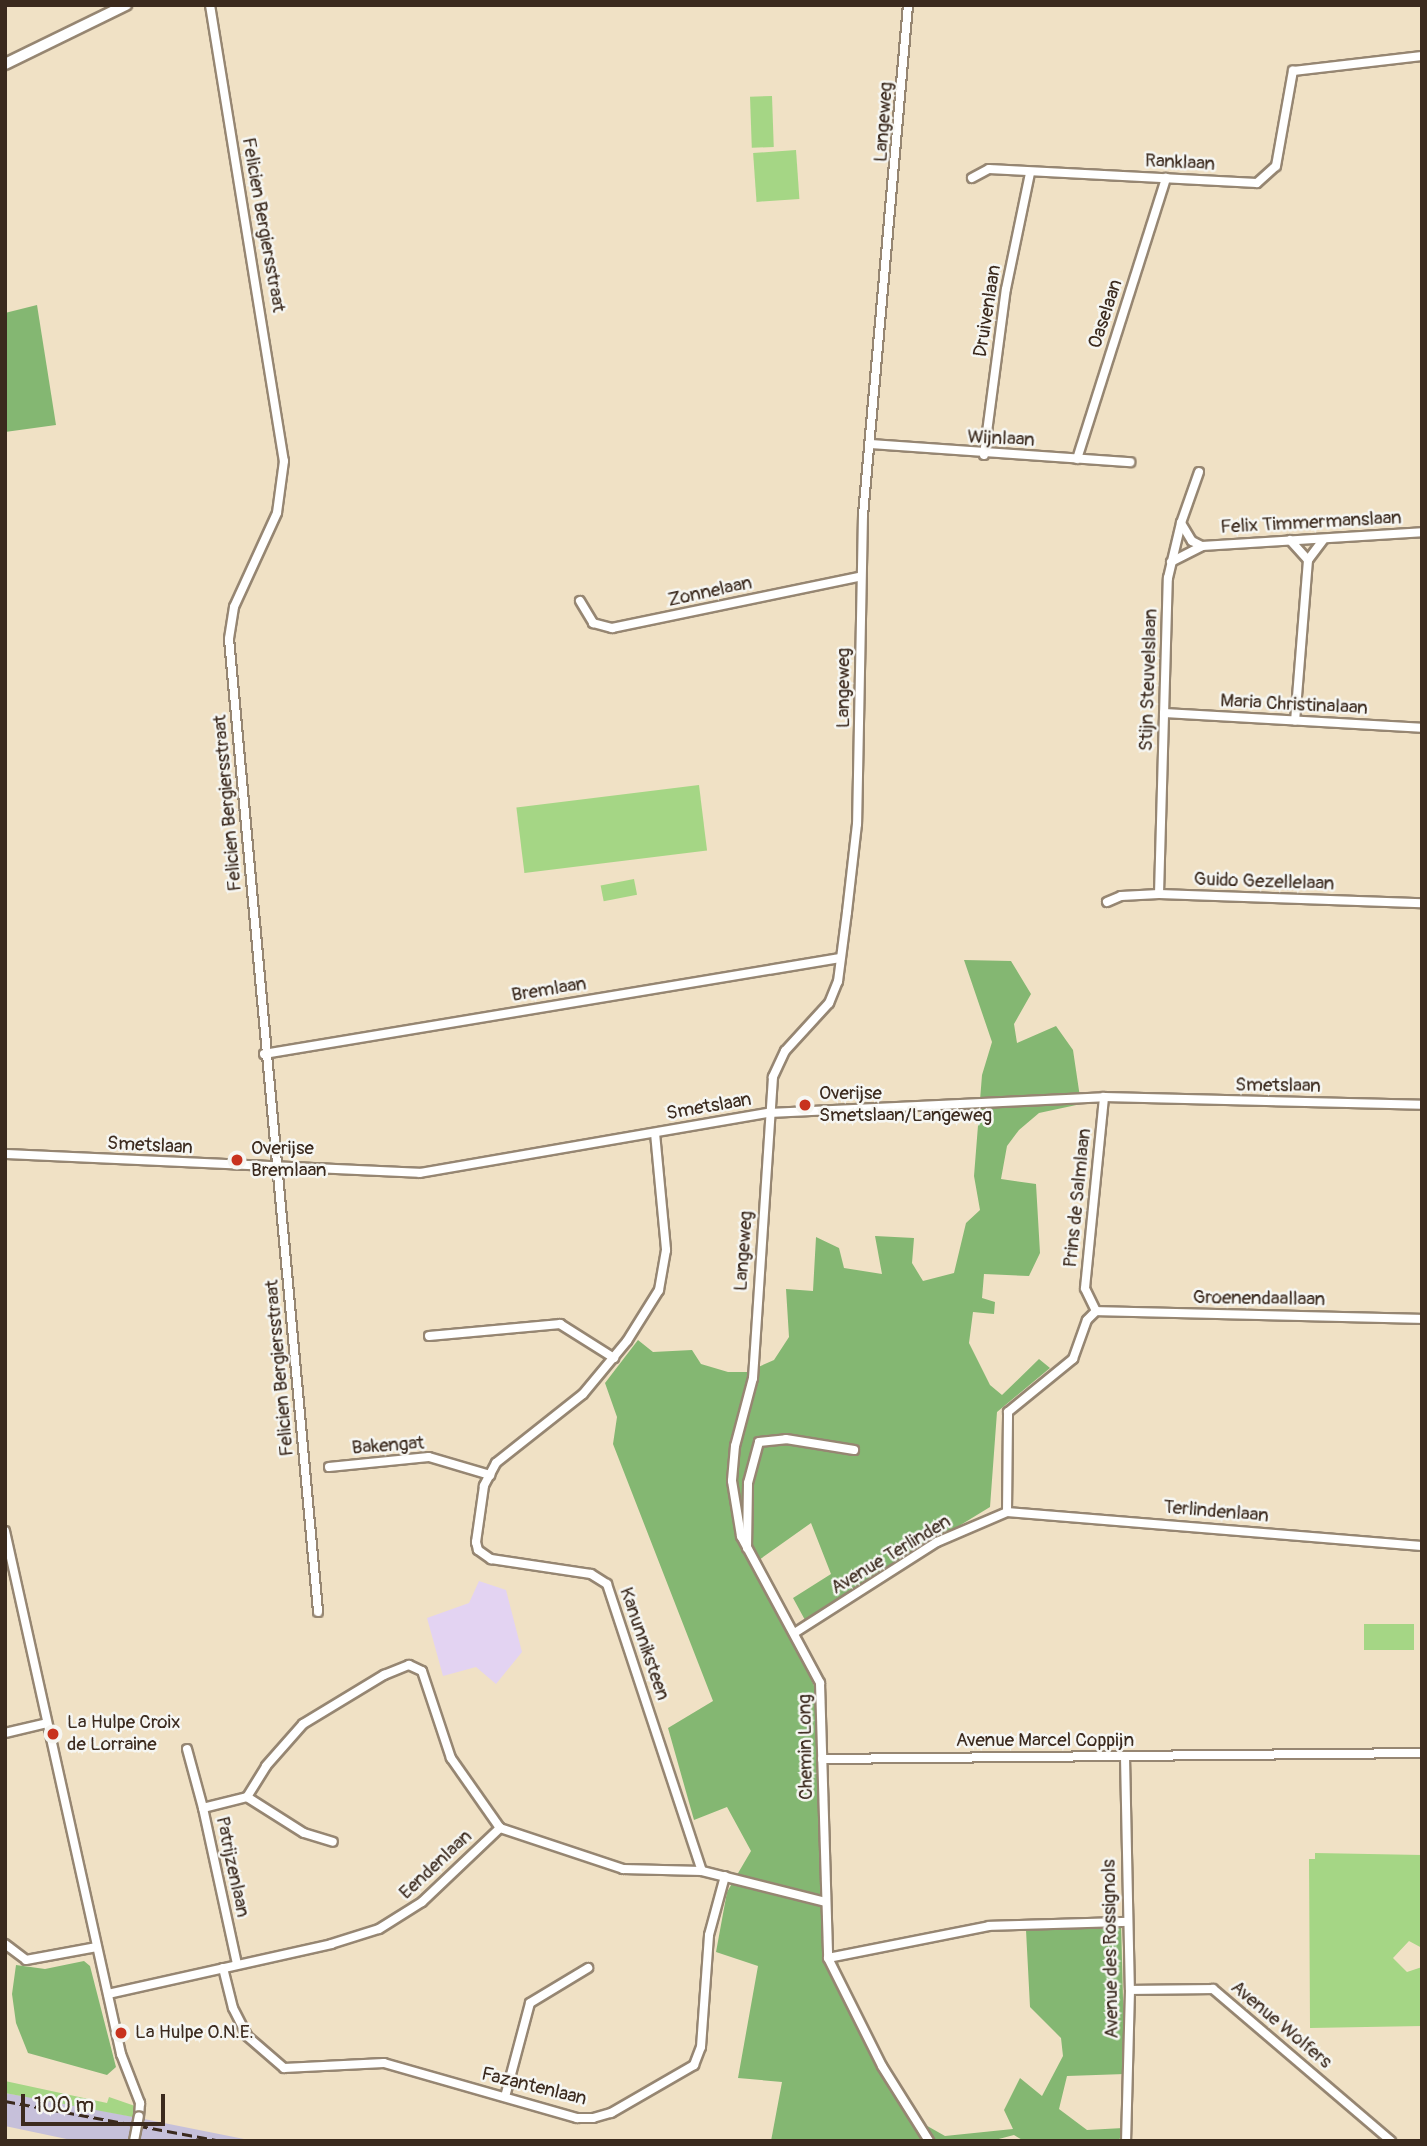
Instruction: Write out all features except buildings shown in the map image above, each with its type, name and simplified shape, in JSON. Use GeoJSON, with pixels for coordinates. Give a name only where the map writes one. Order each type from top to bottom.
{"type":"FeatureCollection","features":[{"type":"Feature","properties":{"kind":"street"},"geometry":{"type":"LineString","coordinates":[[5,64],[126,5]]}},
{"type":"Feature","properties":{"kind":"street","name":"Felicien Bergiersstraat"},"geometry":{"type":"LineString","coordinates":[[210,5],[284,461],[276,513],[234,607],[229,639],[264,1054],[318,1612]]}},
{"type":"Feature","properties":{"kind":"street","name":"Langeweg"},"geometry":{"type":"LineString","coordinates":[[754,1349],[769,1112],[777,1065],[829,1003],[840,958],[857,824],[859,577],[908,5]]}},
{"type":"Feature","properties":{"kind":"street","name":"Ranklaan"},"geometry":{"type":"LineString","coordinates":[[972,178],[989,169],[1030,173],[1265,180],[1276,166],[1289,77],[1300,67],[1422,56]]}},
{"type":"Feature","properties":{"kind":"street","name":"Druivenlaan"},"geometry":{"type":"LineString","coordinates":[[984,455],[1006,289],[1030,173]]}},
{"type":"Feature","properties":{"kind":"street","name":"Oaselaan"},"geometry":{"type":"LineString","coordinates":[[1077,459],[1166,178]]}},
{"type":"Feature","properties":{"kind":"street","name":"Wijnlaan"},"geometry":{"type":"LineString","coordinates":[[870,444],[984,455],[1130,462]]}},
{"type":"Feature","properties":{"kind":"street","name":"Stijn Steuvelslaan"},"geometry":{"type":"LineString","coordinates":[[1159,894],[1171,562],[1199,472]]}},
{"type":"Feature","properties":{"kind":"street","name":"Felix Timmermanslaan"},"geometry":{"type":"LineString","coordinates":[[1181,523],[1192,541],[1202,545]]}},
{"type":"Feature","properties":{"kind":"street","name":"Felix Timmermanslaan"},"geometry":{"type":"LineString","coordinates":[[1171,562],[1190,548],[1202,545],[1422,532]]}},
{"type":"Feature","properties":{"kind":"street"},"geometry":{"type":"LineString","coordinates":[[1295,720],[1308,560],[1324,539]]}},
{"type":"Feature","properties":{"kind":"street"},"geometry":{"type":"LineString","coordinates":[[1290,540],[1308,560]]}},
{"type":"Feature","properties":{"kind":"street","name":"Zonnelaan"},"geometry":{"type":"LineString","coordinates":[[580,600],[593,623],[612,628],[859,577]]}},
{"type":"Feature","properties":{"kind":"street","name":"Maria Christinalaan"},"geometry":{"type":"LineString","coordinates":[[1164,713],[1422,728]]}},
{"type":"Feature","properties":{"kind":"street","name":"Guido Gezellelaan"},"geometry":{"type":"LineString","coordinates":[[1107,902],[1121,895],[1159,894],[1422,903]]}},
{"type":"Feature","properties":{"kind":"street","name":"Bremlaan"},"geometry":{"type":"LineString","coordinates":[[264,1054],[840,958]]}},
{"type":"Feature","properties":{"kind":"street","name":"Smetslaan"},"geometry":{"type":"LineString","coordinates":[[5,1154],[276,1169],[420,1173],[769,1112],[1104,1097],[1422,1105]]}},
{"type":"Feature","properties":{"kind":"street","name":"Prins de Salmlaan"},"geometry":{"type":"LineString","coordinates":[[1096,1311],[1086,1288],[1104,1097]]}},
{"type":"Feature","properties":{"kind":"street","name":"Kanunniksteen"},"geometry":{"type":"LineString","coordinates":[[655,1133],[665,1268],[648,1311],[614,1358],[565,1410],[507,1451],[489,1475],[476,1542],[483,1555],[591,1574],[610,1591],[702,1871]]}},
{"type":"Feature","properties":{"kind":"street"},"geometry":{"type":"LineString","coordinates":[[1007,1512],[1008,1412],[1073,1359],[1087,1320],[1096,1311]]}},
{"type":"Feature","properties":{"kind":"street","name":"Groenendaallaan"},"geometry":{"type":"LineString","coordinates":[[1096,1311],[1422,1319]]}},
{"type":"Feature","properties":{"kind":"street"},"geometry":{"type":"LineString","coordinates":[[429,1336],[559,1324],[614,1358]]}},
{"type":"Feature","properties":{"kind":"street","name":"Chemin Long"},"geometry":{"type":"LineString","coordinates":[[754,1349],[750,1393],[735,1446],[732,1481],[735,1511],[747,1548],[796,1632],[820,1683],[828,1958],[882,2066],[929,2141]]}},
{"type":"Feature","properties":{"kind":"street"},"geometry":{"type":"LineString","coordinates":[[747,1548],[751,1537],[748,1483],[759,1442],[786,1439],[854,1450]]}},
{"type":"Feature","properties":{"kind":"street","name":"Bakengat"},"geometry":{"type":"LineString","coordinates":[[328,1467],[429,1457],[489,1475]]}},
{"type":"Feature","properties":{"kind":"street","name":"Terlindenlaan"},"geometry":{"type":"LineString","coordinates":[[1007,1512],[1422,1546]]}},
{"type":"Feature","properties":{"kind":"street","name":"Avenue Terlinden"},"geometry":{"type":"LineString","coordinates":[[796,1632],[937,1542],[1007,1512]]}},
{"type":"Feature","properties":{"kind":"street"},"geometry":{"type":"LineString","coordinates":[[5,1531],[108,1994],[125,2066],[140,2103],[134,2141]]}},
{"type":"Feature","properties":{"kind":"street","name":"Patrijzenlaan"},"geometry":{"type":"LineString","coordinates":[[237,1964],[203,1808],[247,1797],[290,1737],[317,1712],[384,1675],[417,1666],[451,1758],[500,1828]]}},
{"type":"Feature","properties":{"kind":"street"},"geometry":{"type":"LineString","coordinates":[[5,1733],[47,1723]]}},
{"type":"Feature","properties":{"kind":"street"},"geometry":{"type":"LineString","coordinates":[[187,1749],[203,1808]]}},
{"type":"Feature","properties":{"kind":"street","name":"Avenue Marcel Coppijn"},"geometry":{"type":"LineString","coordinates":[[822,1759],[1125,1757],[1268,1752],[1422,1753]]}},
{"type":"Feature","properties":{"kind":"street","name":"Avenue des Rossignols"},"geometry":{"type":"LineString","coordinates":[[1125,1757],[1126,1922],[1130,1990],[1126,2141]]}},
{"type":"Feature","properties":{"kind":"street"},"geometry":{"type":"LineString","coordinates":[[247,1797],[304,1833],[333,1842]]}},
{"type":"Feature","properties":{"kind":"street","name":"Eendenlaan"},"geometry":{"type":"LineString","coordinates":[[108,1994],[348,1940],[379,1929],[422,1902],[500,1828],[623,1869],[702,1871],[825,1902]]}},
{"type":"Feature","properties":{"kind":"street","name":"Fazantenlaan"},"geometry":{"type":"LineString","coordinates":[[223,1968],[237,2020],[274,2063],[301,2070],[384,2063],[577,2118],[593,2118],[690,2071],[701,2048],[709,1935],[725,1875]]}},
{"type":"Feature","properties":{"kind":"street"},"geometry":{"type":"LineString","coordinates":[[828,1958],[989,1926],[1126,1922]]}},
{"type":"Feature","properties":{"kind":"street"},"geometry":{"type":"LineString","coordinates":[[5,1944],[26,1960],[97,1947]]}},
{"type":"Feature","properties":{"kind":"street"},"geometry":{"type":"LineString","coordinates":[[505,2098],[530,2003],[588,1968]]}},
{"type":"Feature","properties":{"kind":"street","name":"Avenue Wolfers"},"geometry":{"type":"LineString","coordinates":[[1130,1990],[1213,1989],[1391,2141]]}},
{"type":"Feature","properties":{"kind":"shaded area"},"geometry":{"type":"Polygon","coordinates":[[[479,1581],[506,1590],[522,1652],[496,1684],[476,1667],[443,1676],[427,1618],[469,1603],[479,1581]]]}},
{"type":"Feature","properties":{"kind":"shaded area"},"geometry":{"type":"Polygon","coordinates":[[[5,2093],[254,2141],[76,2141],[5,2126],[5,2093]]]}},
{"type":"Feature","properties":{"kind":"green space"},"geometry":{"type":"Polygon","coordinates":[[[772,96],[774,147],[752,148],[750,97],[772,96]]]}},
{"type":"Feature","properties":{"kind":"green space"},"geometry":{"type":"Polygon","coordinates":[[[796,150],[799,199],[757,202],[753,153],[796,150]]]}},
{"type":"Feature","properties":{"kind":"green space"},"geometry":{"type":"Polygon","coordinates":[[[37,305],[56,425],[5,432],[5,313],[37,305]]]}},
{"type":"Feature","properties":{"kind":"green space"},"geometry":{"type":"Polygon","coordinates":[[[699,785],[707,851],[524,873],[516,807],[699,785]]]}},
{"type":"Feature","properties":{"kind":"green space"},"geometry":{"type":"Polygon","coordinates":[[[634,879],[637,895],[604,901],[601,885],[634,879]]]}},
{"type":"Feature","properties":{"kind":"green space"},"geometry":{"type":"Polygon","coordinates":[[[964,960],[1011,961],[1031,994],[1014,1024],[1017,1043],[1056,1026],[1073,1050],[1081,1104],[1039,1113],[1019,1130],[1007,1146],[1001,1179],[1036,1184],[1040,1253],[1029,1276],[984,1274],[982,1298],[995,1302],[994,1314],[973,1312],[969,1343],[990,1385],[1002,1395],[1039,1359],[1050,1368],[997,1412],[990,1507],[805,1620],[793,1598],[831,1574],[811,1523],[759,1560],[815,1688],[821,1908],[849,1997],[922,2123],[945,2136],[1013,2129],[1004,2110],[1020,2078],[1042,2096],[1063,2056],[1061,2038],[1030,2007],[1026,1930],[1121,1922],[1125,2074],[1067,2076],[1059,2109],[1087,2130],[1123,2128],[1119,2141],[1024,2141],[1014,2135],[991,2141],[771,2141],[782,2082],[738,2078],[758,1966],[716,1952],[727,1892],[751,1851],[727,1807],[694,1820],[668,1728],[713,1701],[613,1444],[617,1417],[605,1383],[638,1340],[653,1352],[692,1350],[701,1364],[728,1372],[747,1372],[774,1360],[789,1337],[786,1289],[813,1291],[816,1237],[839,1248],[844,1268],[882,1274],[875,1236],[914,1238],[912,1263],[923,1281],[954,1273],[966,1223],[980,1210],[974,1176],[982,1075],[992,1042],[964,960]]]}},
{"type":"Feature","properties":{"kind":"green space"},"geometry":{"type":"Polygon","coordinates":[[[1364,1624],[1414,1624],[1414,1650],[1364,1650],[1364,1624]]]}},
{"type":"Feature","properties":{"kind":"green space"},"geometry":{"type":"Polygon","coordinates":[[[1315,1853],[1422,1855],[1422,1948],[1409,1941],[1393,1958],[1407,1972],[1422,1967],[1422,2026],[1310,2028],[1309,1859],[1315,1859],[1315,1853]]]}},
{"type":"Feature","properties":{"kind":"green space"},"geometry":{"type":"Polygon","coordinates":[[[84,1961],[90,1966],[116,2067],[107,2075],[28,2053],[16,2023],[12,1994],[16,1965],[45,1969],[84,1961]]]}},
{"type":"Feature","properties":{"kind":"green space"},"geometry":{"type":"Polygon","coordinates":[[[5,2081],[107,2103],[109,2097],[135,2106],[133,2117],[5,2093],[5,2081]]]}},
{"type":"Feature","properties":{"kind":"railway"},"geometry":{"type":"LineString","coordinates":[[5,2101],[221,2141]]}},
{"type":"Feature","properties":{"kind":"place","name":"Overijse Smetslaan/Langeweg"},"geometry":{"type":"Point","coordinates":[805,1105]}},
{"type":"Feature","properties":{"kind":"place","name":"Overijse Bremlaan"},"geometry":{"type":"Point","coordinates":[237,1160]}},
{"type":"Feature","properties":{"kind":"place","name":"La Hulpe Croix de Lorraine"},"geometry":{"type":"Point","coordinates":[53,1734]}},
{"type":"Feature","properties":{"kind":"place","name":"La Hulpe O.N.E."},"geometry":{"type":"Point","coordinates":[121,2033]}}]}
